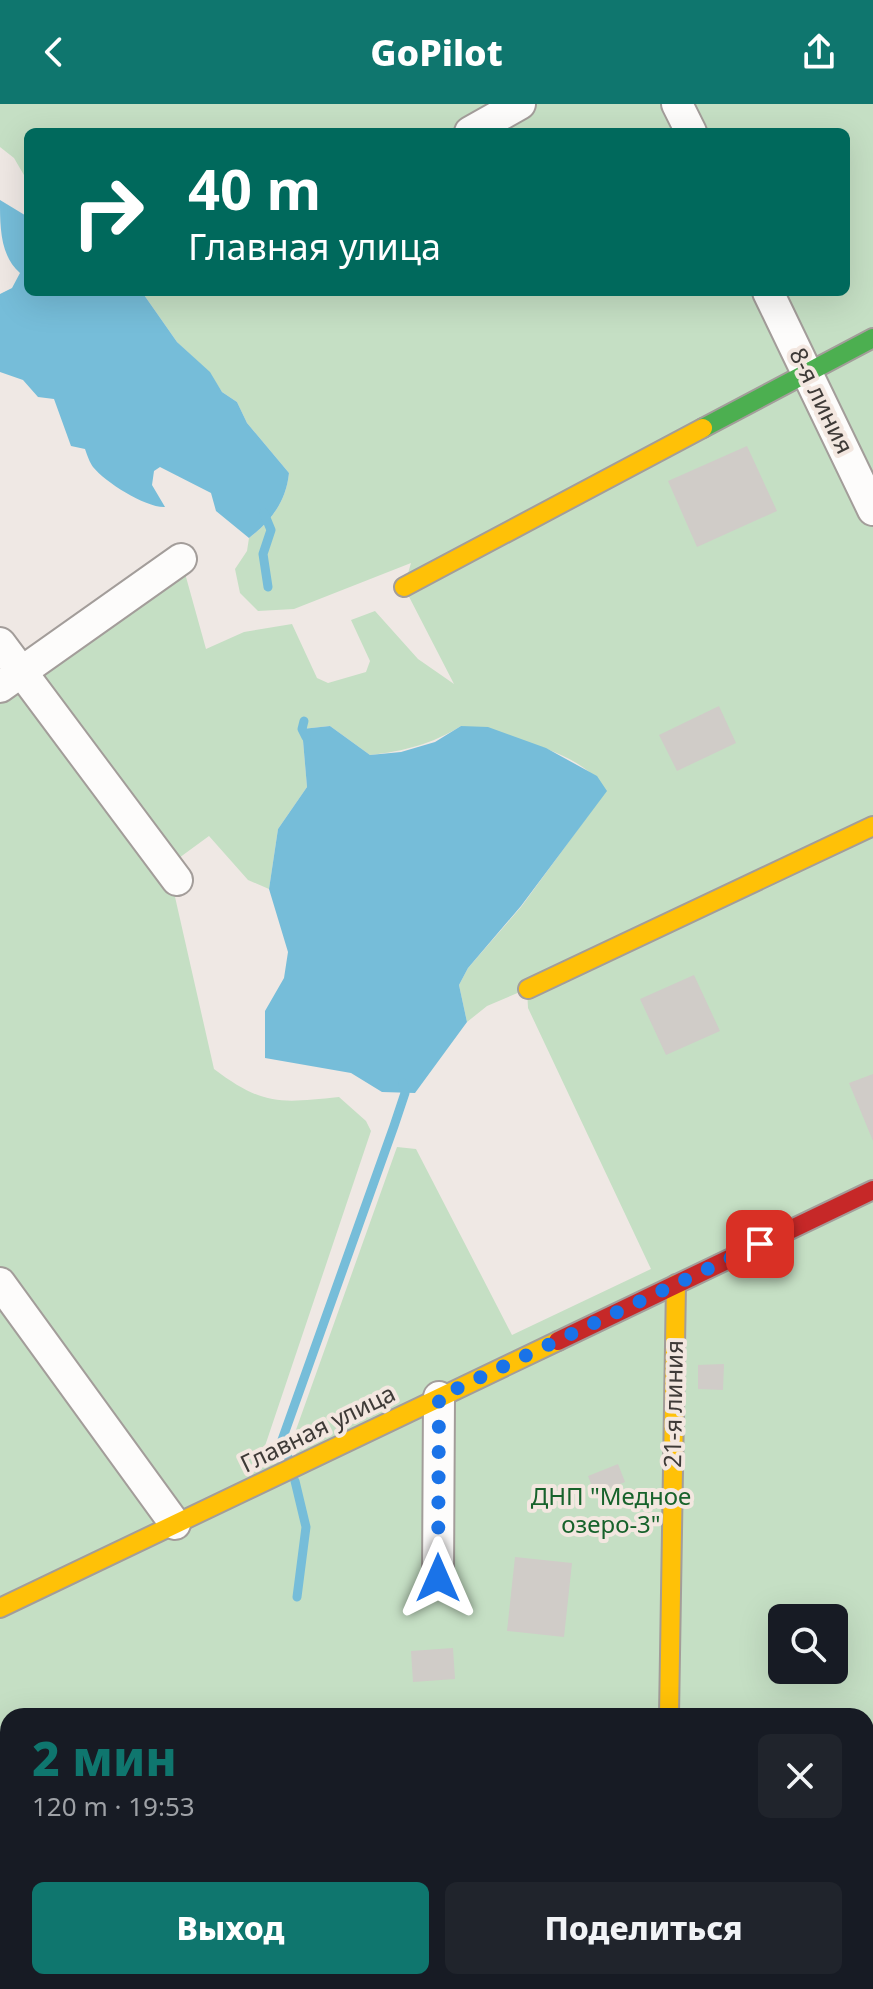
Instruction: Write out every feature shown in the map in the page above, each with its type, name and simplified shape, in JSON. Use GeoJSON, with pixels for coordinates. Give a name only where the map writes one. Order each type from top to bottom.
{"type":"FeatureCollection","features":[{"type":"Feature","properties":{"kind":"street"},"geometry":{"type":"LineString","coordinates":[[477,128],[520,104]]}},
{"type":"Feature","properties":{"kind":"street"},"geometry":{"type":"LineString","coordinates":[[677,104],[689,128]]}},
{"type":"Feature","properties":{"kind":"street","name":"8-я линия"},"geometry":{"type":"LineString","coordinates":[[770,296],[873,510]]}},
{"type":"Feature","properties":{"kind":"street"},"geometry":{"type":"LineString","coordinates":[[404,587],[873,338]]}},
{"type":"Feature","properties":{"kind":"street"},"geometry":{"type":"LineString","coordinates":[[11,679],[181,559]]}},
{"type":"Feature","properties":{"kind":"street"},"geometry":{"type":"LineString","coordinates":[[0,643],[11,679],[177,880]]}},
{"type":"Feature","properties":{"kind":"street"},"geometry":{"type":"LineString","coordinates":[[528,989],[873,826]]}},
{"type":"Feature","properties":{"kind":"street","name":"Главная улица"},"geometry":{"type":"LineString","coordinates":[[0,1608],[873,1190]]}},
{"type":"Feature","properties":{"kind":"street"},"geometry":{"type":"LineString","coordinates":[[0,1283],[175,1524]]}},
{"type":"Feature","properties":{"kind":"street","name":"21-я линия"},"geometry":{"type":"LineString","coordinates":[[669,1708],[676,1284]]}},
{"type":"Feature","properties":{"kind":"street"},"geometry":{"type":"LineString","coordinates":[[438,1578],[439,1397]]}},
{"type":"Feature","properties":{"kind":"green space","name":"ДНП \"Медное озеро-3\""},"geometry":{"type":"Polygon","coordinates":[[[0,104],[873,104],[873,1708],[0,1708],[0,643],[21,671],[181,559],[206,649],[244,632],[292,624],[317,678],[328,683],[366,672],[370,661],[351,620],[375,611],[418,659],[454,684],[404,587],[411,563],[294,609],[258,611],[240,593],[235,569],[247,551],[249,538],[271,518],[281,502],[289,473],[247,423],[237,402],[222,392],[209,372],[177,342],[145,296],[850,296],[850,128],[24,128],[24,175],[14,158],[0,147],[0,104]],[[330,726],[302,729],[307,787],[278,829],[269,889],[248,880],[209,836],[168,866],[214,1069],[246,1090],[273,1099],[339,1097],[366,1121],[371,1131],[265,1446],[268,1461],[300,1464],[292,1441],[397,1147],[416,1149],[512,1335],[651,1269],[528,1008],[527,989],[487,1006],[467,1022],[459,985],[468,968],[521,907],[606,791],[594,776],[560,755],[521,741],[461,726],[418,746],[370,755],[330,726]]]}},
{"type":"Feature","properties":{"kind":"water"},"geometry":{"type":"Polygon","coordinates":[[[0,200],[24,215],[24,296],[145,296],[177,342],[210,372],[222,392],[237,402],[247,423],[289,473],[285,493],[276,510],[249,538],[216,511],[211,493],[160,467],[154,471],[152,485],[165,507],[137,499],[116,487],[93,467],[85,449],[71,446],[54,399],[38,397],[23,380],[0,372],[0,294],[12,288],[20,273],[8,258],[1,230],[0,200]]]}},
{"type":"Feature","properties":{"kind":"water"},"geometry":{"type":"Polygon","coordinates":[[[330,726],[370,755],[401,752],[435,742],[461,726],[488,727],[546,748],[597,776],[607,791],[521,906],[468,968],[459,985],[467,1022],[415,1093],[382,1092],[351,1073],[265,1058],[265,1011],[284,978],[288,952],[269,889],[278,829],[307,787],[302,729],[330,726]]]}},
{"type":"Feature","properties":{"kind":"building"},"geometry":{"type":"Polygon","coordinates":[[[747,446],[777,511],[697,547],[668,481],[747,446]]]}},
{"type":"Feature","properties":{"kind":"building"},"geometry":{"type":"Polygon","coordinates":[[[719,706],[736,743],[677,771],[659,735],[719,706]]]}},
{"type":"Feature","properties":{"kind":"building"},"geometry":{"type":"Polygon","coordinates":[[[694,975],[720,1031],[666,1055],[640,999],[694,975]]]}},
{"type":"Feature","properties":{"kind":"building"},"geometry":{"type":"Polygon","coordinates":[[[873,1074],[873,1141],[849,1083],[873,1074]]]}},
{"type":"Feature","properties":{"kind":"building"},"geometry":{"type":"Polygon","coordinates":[[[724,1364],[723,1390],[698,1389],[698,1365],[724,1364]]]}},
{"type":"Feature","properties":{"kind":"building"},"geometry":{"type":"Polygon","coordinates":[[[618,1464],[625,1482],[595,1494],[588,1476],[618,1464]]]}},
{"type":"Feature","properties":{"kind":"building"},"geometry":{"type":"Polygon","coordinates":[[[515,1557],[572,1563],[564,1637],[507,1631],[515,1557]]]}},
{"type":"Feature","properties":{"kind":"building"},"geometry":{"type":"Polygon","coordinates":[[[453,1648],[455,1679],[413,1682],[411,1651],[453,1648]]]}},
{"type":"Feature","properties":{"kind":"waterway"},"geometry":{"type":"LineString","coordinates":[[264,513],[271,530],[263,554],[268,587]]}},
{"type":"Feature","properties":{"kind":"waterway"},"geometry":{"type":"LineString","coordinates":[[304,721],[302,729],[306,737]]}},
{"type":"Feature","properties":{"kind":"waterway"},"geometry":{"type":"LineString","coordinates":[[288,1457],[282,1440],[394,1126],[405,1093],[403,1083]]}},
{"type":"Feature","properties":{"kind":"waterway"},"geometry":{"type":"LineString","coordinates":[[295,1481],[306,1527],[297,1597]]}},
{"type":"Feature","properties":{"kind":"traffic: fast"},"geometry":{"type":"LineString","coordinates":[[703,428],[873,338]]}},
{"type":"Feature","properties":{"kind":"traffic: slow"},"geometry":{"type":"LineString","coordinates":[[404,587],[703,428]]}},
{"type":"Feature","properties":{"kind":"traffic: slow"},"geometry":{"type":"LineString","coordinates":[[528,989],[873,826]]}},
{"type":"Feature","properties":{"kind":"traffic: slow"},"geometry":{"type":"LineString","coordinates":[[669,1708],[676,1284]]}},
{"type":"Feature","properties":{"kind":"traffic: slow"},"geometry":{"type":"LineString","coordinates":[[0,1608],[558,1341]]}},
{"type":"Feature","properties":{"kind":"traffic: jam"},"geometry":{"type":"LineString","coordinates":[[558,1341],[873,1190]]}},
{"type":"Feature","properties":{"kind":"route"},"geometry":{"type":"LineString","coordinates":[[438,1578],[439,1397],[760,1244]]}}]}
